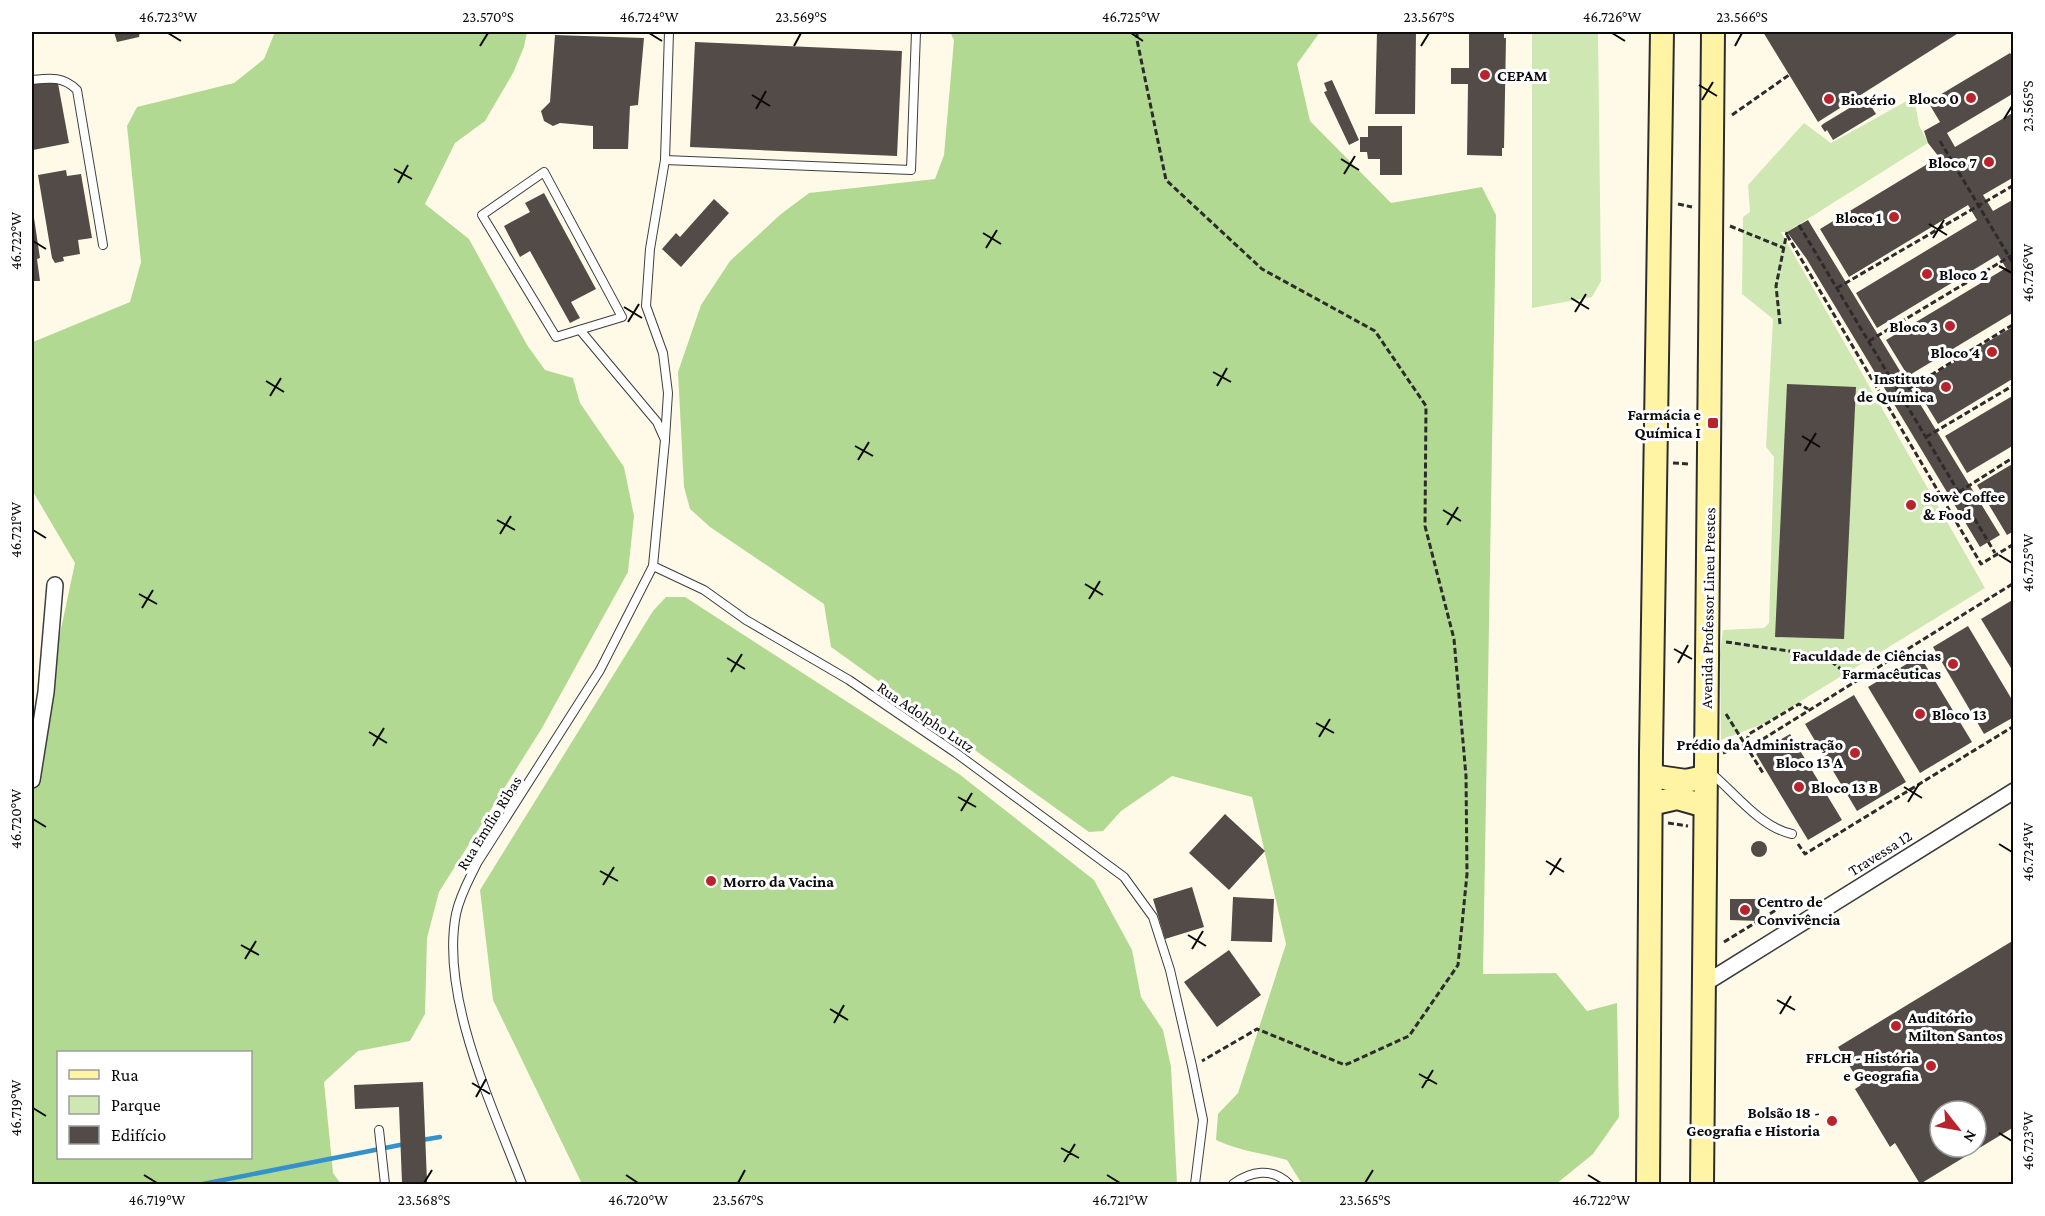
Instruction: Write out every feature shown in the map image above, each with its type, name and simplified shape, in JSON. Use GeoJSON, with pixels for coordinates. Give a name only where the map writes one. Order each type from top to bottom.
{"type":"FeatureCollection","features":[{"type":"Feature","properties":{"kind":"main road"},"geometry":{"type":"LineString","coordinates":[[1648,1185],[1662,32]]}},
{"type":"Feature","properties":{"kind":"main road","name":"Avenida Professor Lineu Prestes"},"geometry":{"type":"LineString","coordinates":[[1702,1185],[1704,772],[1710,465],[1713,32]]}},
{"type":"Feature","properties":{"kind":"main road"},"geometry":{"type":"LineString","coordinates":[[1652,776],[1686,781],[1704,772]]}},
{"type":"Feature","properties":{"kind":"main road"},"geometry":{"type":"LineString","coordinates":[[1651,813],[1677,798],[1705,806]]}},
{"type":"Feature","properties":{"kind":"street"},"geometry":{"type":"LineString","coordinates":[[32,780],[48,680],[56,585]]}},
{"type":"Feature","properties":{"kind":"street","name":"Travessa 12"},"geometry":{"type":"LineString","coordinates":[[1704,984],[2013,791]]}},
{"type":"Feature","properties":{"kind":"lane"},"geometry":{"type":"LineString","coordinates":[[653,566],[668,393],[664,363],[646,306],[650,249],[665,160],[669,32]]}},
{"type":"Feature","properties":{"kind":"lane"},"geometry":{"type":"LineString","coordinates":[[665,160],[911,171],[916,32]]}},
{"type":"Feature","properties":{"kind":"lane"},"geometry":{"type":"LineString","coordinates":[[32,80],[58,77],[69,82],[77,90],[103,245]]}},
{"type":"Feature","properties":{"kind":"lane"},"geometry":{"type":"LineString","coordinates":[[544,172],[622,317],[580,330],[556,337],[482,215],[544,172]]}},
{"type":"Feature","properties":{"kind":"lane"},"geometry":{"type":"LineString","coordinates":[[580,330],[657,422],[665,440]]}},
{"type":"Feature","properties":{"kind":"lane","name":"Rua Adolpho Lutz"},"geometry":{"type":"LineString","coordinates":[[653,566],[704,590],[746,620],[849,680],[956,753],[1124,877],[1153,917],[1170,970],[1203,1120],[1196,1185]]}},
{"type":"Feature","properties":{"kind":"lane","name":"Rua Emílio Ribas"},"geometry":{"type":"LineString","coordinates":[[522,1185],[477,1067],[463,1015],[454,969],[456,915],[462,892],[477,863],[600,670],[653,566]]}},
{"type":"Feature","properties":{"kind":"lane"},"geometry":{"type":"LineString","coordinates":[[1704,772],[1765,822],[1782,832],[1792,834]]}},
{"type":"Feature","properties":{"kind":"lane"},"geometry":{"type":"LineString","coordinates":[[379,1130],[385,1185]]}},
{"type":"Feature","properties":{"kind":"lane"},"geometry":{"type":"LineString","coordinates":[[1233,1185],[1244,1176],[1256,1172],[1269,1172],[1289,1185]]}},
{"type":"Feature","properties":{"kind":"path"},"geometry":{"type":"LineString","coordinates":[[1137,32],[1166,180],[1262,269],[1375,331],[1426,406],[1425,526],[1454,639],[1466,776],[1467,874],[1458,965],[1409,1036],[1345,1065],[1257,1029],[1192,1066]]}},
{"type":"Feature","properties":{"kind":"path"},"geometry":{"type":"LineString","coordinates":[[1712,128],[1790,75]]}},
{"type":"Feature","properties":{"kind":"path"},"geometry":{"type":"LineString","coordinates":[[1940,141],[2013,265]]}},
{"type":"Feature","properties":{"kind":"path"},"geometry":{"type":"LineString","coordinates":[[1837,288],[2013,185]]}},
{"type":"Feature","properties":{"kind":"path"},"geometry":{"type":"LineString","coordinates":[[1660,200],[1712,215],[1784,248]]}},
{"type":"Feature","properties":{"kind":"path"},"geometry":{"type":"LineString","coordinates":[[1799,225],[1995,553]]}},
{"type":"Feature","properties":{"kind":"path"},"geometry":{"type":"LineString","coordinates":[[1780,324],[1776,286],[1787,234],[1981,564],[2013,544]]}},
{"type":"Feature","properties":{"kind":"path"},"geometry":{"type":"LineString","coordinates":[[1869,341],[2013,254]]}},
{"type":"Feature","properties":{"kind":"path"},"geometry":{"type":"LineString","coordinates":[[1900,394],[2013,324]]}},
{"type":"Feature","properties":{"kind":"path"},"geometry":{"type":"LineString","coordinates":[[1926,437],[2013,385]]}},
{"type":"Feature","properties":{"kind":"path"},"geometry":{"type":"LineString","coordinates":[[1959,492],[2013,457]]}},
{"type":"Feature","properties":{"kind":"path"},"geometry":{"type":"LineString","coordinates":[[1657,463],[1710,465]]}},
{"type":"Feature","properties":{"kind":"path"},"geometry":{"type":"LineString","coordinates":[[1755,744],[2013,583]]}},
{"type":"Feature","properties":{"kind":"path"},"geometry":{"type":"LineString","coordinates":[[1707,639],[1824,656],[1856,680]]}},
{"type":"Feature","properties":{"kind":"path"},"geometry":{"type":"LineString","coordinates":[[1745,745],[1749,734],[1799,704],[1809,710]]}},
{"type":"Feature","properties":{"kind":"path"},"geometry":{"type":"LineString","coordinates":[[1725,714],[1763,773]]}},
{"type":"Feature","properties":{"kind":"path"},"geometry":{"type":"LineString","coordinates":[[1792,834],[1804,854],[2013,726]]}},
{"type":"Feature","properties":{"kind":"path"},"geometry":{"type":"LineString","coordinates":[[1651,813],[1705,829]]}},
{"type":"Feature","properties":{"kind":"path"},"geometry":{"type":"LineString","coordinates":[[1704,953],[1776,910]]}},
{"type":"Feature","properties":{"kind":"green space"},"geometry":{"type":"Polygon","coordinates":[[[275,32],[527,32],[524,47],[513,73],[485,121],[455,143],[425,204],[469,239],[527,345],[545,370],[573,378],[580,403],[624,467],[634,516],[628,572],[542,728],[439,892],[427,938],[425,1014],[410,1041],[358,1051],[324,1082],[333,1173],[341,1184],[32,1184],[32,765],[75,563],[32,490],[33,342],[130,302],[141,262],[127,126],[137,107],[234,83],[264,59],[275,32]]]}},
{"type":"Feature","properties":{"kind":"green space"},"geometry":{"type":"Polygon","coordinates":[[[950,32],[1320,32],[1297,64],[1310,121],[1391,203],[1482,187],[1496,215],[1483,974],[1556,973],[1587,1011],[1617,1003],[1619,1117],[1593,1154],[1556,1184],[1302,1184],[1287,1160],[1216,1140],[1218,1114],[1238,1093],[1286,944],[1252,797],[1172,776],[1121,811],[1103,831],[1089,832],[831,647],[824,604],[710,527],[690,509],[684,487],[678,372],[701,305],[730,261],[781,214],[809,193],[935,179],[944,155],[954,40],[950,32]]]}},
{"type":"Feature","properties":{"kind":"green space"},"geometry":{"type":"Polygon","coordinates":[[[1532,32],[1598,32],[1601,281],[1592,297],[1532,308],[1532,32]]]}},
{"type":"Feature","properties":{"kind":"green space"},"geometry":{"type":"Polygon","coordinates":[[[1914,97],[1919,125],[1928,143],[1787,232],[1781,232],[1985,588],[1765,723],[1721,740],[1720,654],[1723,630],[1764,628],[1769,623],[1774,457],[1766,447],[1773,319],[1742,294],[1743,217],[1750,212],[1748,185],[1804,123],[1831,143],[1914,97]]]}},
{"type":"Feature","properties":{"kind":"green space"},"geometry":{"type":"Polygon","coordinates":[[[666,597],[685,597],[959,774],[1094,880],[1132,950],[1141,997],[1163,1030],[1171,1067],[1177,1184],[582,1184],[493,1000],[480,890],[653,611],[666,597]]]}},
{"type":"Feature","properties":{"kind":"building"},"geometry":{"type":"Polygon","coordinates":[[[114,32],[140,32],[139,37],[117,42],[114,32]]]}},
{"type":"Feature","properties":{"kind":"building"},"geometry":{"type":"Polygon","coordinates":[[[1377,32],[1416,32],[1415,114],[1375,114],[1377,32]]]}},
{"type":"Feature","properties":{"kind":"building"},"geometry":{"type":"Polygon","coordinates":[[[1469,32],[1504,32],[1504,38],[1506,38],[1502,156],[1467,155],[1468,84],[1451,84],[1451,68],[1469,68],[1469,32]]]}},
{"type":"Feature","properties":{"kind":"building","name":"Biotério"},"geometry":{"type":"Polygon","coordinates":[[[1763,32],[1960,32],[1818,122],[1763,32]]]}},
{"type":"Feature","properties":{"kind":"building"},"geometry":{"type":"Polygon","coordinates":[[[555,35],[644,38],[638,105],[630,106],[628,149],[593,149],[593,126],[560,123],[553,126],[544,121],[541,111],[550,102],[555,35]]]}},
{"type":"Feature","properties":{"kind":"building"},"geometry":{"type":"Polygon","coordinates":[[[695,42],[902,51],[897,156],[690,147],[695,42]]]}},
{"type":"Feature","properties":{"kind":"building"},"geometry":{"type":"Polygon","coordinates":[[[2010,53],[2014,58],[2014,93],[1947,133],[1955,147],[2014,112],[2014,177],[1983,195],[1993,211],[2014,199],[2014,312],[1908,376],[1886,340],[2006,268],[1998,255],[1877,328],[1856,293],[1977,220],[1968,205],[1849,277],[1820,229],[1939,157],[1928,143],[1924,131],[1940,122],[1928,102],[2010,53]]]}},
{"type":"Feature","properties":{"kind":"building"},"geometry":{"type":"Polygon","coordinates":[[[57,78],[69,143],[33,150],[32,83],[57,78]]]}},
{"type":"Feature","properties":{"kind":"building"},"geometry":{"type":"Polygon","coordinates":[[[1332,80],[1359,140],[1349,145],[1324,92],[1327,91],[1324,83],[1332,80]]]}},
{"type":"Feature","properties":{"kind":"building"},"geometry":{"type":"Polygon","coordinates":[[[1866,98],[1876,114],[1833,140],[1827,130],[1825,132],[1821,126],[1866,98]]]}},
{"type":"Feature","properties":{"kind":"building"},"geometry":{"type":"Polygon","coordinates":[[[1368,126],[1402,126],[1402,175],[1380,175],[1380,159],[1368,159],[1367,152],[1360,152],[1360,137],[1368,137],[1368,126]]]}},
{"type":"Feature","properties":{"kind":"building"},"geometry":{"type":"Polygon","coordinates":[[[66,170],[67,176],[81,174],[92,238],[78,240],[80,254],[63,257],[64,261],[55,263],[52,258],[38,175],[66,170]]]}},
{"type":"Feature","properties":{"kind":"building"},"geometry":{"type":"Polygon","coordinates":[[[544,193],[596,289],[571,302],[580,318],[570,323],[530,251],[520,257],[504,226],[530,212],[525,203],[544,193]]]}},
{"type":"Feature","properties":{"kind":"building"},"geometry":{"type":"Polygon","coordinates":[[[714,199],[729,213],[681,267],[662,249],[676,233],[680,237],[714,199]]]}},
{"type":"Feature","properties":{"kind":"building"},"geometry":{"type":"Polygon","coordinates":[[[32,218],[34,218],[40,258],[37,259],[40,281],[32,281],[32,218]]]}},
{"type":"Feature","properties":{"kind":"building"},"geometry":{"type":"Polygon","coordinates":[[[1808,220],[2000,535],[1980,547],[1806,258],[1787,232],[1808,220]]]}},
{"type":"Feature","properties":{"kind":"building","name":"Bloco 4"},"geometry":{"type":"Polygon","coordinates":[[[2014,326],[2014,378],[1938,424],[1915,386],[2014,326]]]}},
{"type":"Feature","properties":{"kind":"building"},"geometry":{"type":"Polygon","coordinates":[[[1787,384],[1856,387],[1844,639],[1775,637],[1787,384]]]}},
{"type":"Feature","properties":{"kind":"building"},"geometry":{"type":"Polygon","coordinates":[[[2014,395],[2014,445],[1967,473],[1945,436],[2014,395]]]}},
{"type":"Feature","properties":{"kind":"building"},"geometry":{"type":"Polygon","coordinates":[[[2014,463],[2014,531],[2007,535],[1977,485],[2014,463]]]}},
{"type":"Feature","properties":{"kind":"building"},"geometry":{"type":"Polygon","coordinates":[[[2014,599],[2014,673],[1981,619],[2014,599]]]}},
{"type":"Feature","properties":{"kind":"building"},"geometry":{"type":"Polygon","coordinates":[[[1968,626],[2014,703],[2014,717],[1984,734],[1933,647],[1968,626]]]}},
{"type":"Feature","properties":{"kind":"building","name":"Bloco 13"},"geometry":{"type":"Polygon","coordinates":[[[1920,656],[1972,742],[1920,773],[1868,687],[1920,656]]]}},
{"type":"Feature","properties":{"kind":"building","name":"Prédio da Administração Bloco 13 A"},"geometry":{"type":"Polygon","coordinates":[[[1854,695],[1906,782],[1857,811],[1805,724],[1854,695]]]}},
{"type":"Feature","properties":{"kind":"building","name":"Bloco 13 B"},"geometry":{"type":"Polygon","coordinates":[[[1790,734],[1842,820],[1808,840],[1756,754],[1790,734]]]}},
{"type":"Feature","properties":{"kind":"building"},"geometry":{"type":"Polygon","coordinates":[[[1225,814],[1265,851],[1229,890],[1189,853],[1225,814]]]}},
{"type":"Feature","properties":{"kind":"building"},"geometry":{"type":"Polygon","coordinates":[[[1756,841],[1762,841],[1767,849],[1765,855],[1756,857],[1751,852],[1751,846],[1756,841]]]}},
{"type":"Feature","properties":{"kind":"building"},"geometry":{"type":"Polygon","coordinates":[[[1192,887],[1204,927],[1165,939],[1153,899],[1192,887]]]}},
{"type":"Feature","properties":{"kind":"building"},"geometry":{"type":"Polygon","coordinates":[[[1233,897],[1274,899],[1272,942],[1231,941],[1233,897]]]}},
{"type":"Feature","properties":{"kind":"building","name":"Centro de Convivência"},"geometry":{"type":"Polygon","coordinates":[[[1730,899],[1760,899],[1759,921],[1730,920],[1730,899]]]}},
{"type":"Feature","properties":{"kind":"building","name":"FFLCH - História e Geografia"},"geometry":{"type":"Polygon","coordinates":[[[2014,940],[2014,1127],[1988,1143],[1988,1099],[1928,1099],[1928,1159],[1961,1159],[1920,1184],[1895,1143],[1890,1147],[1855,1089],[1861,1085],[1838,1047],[2014,940]]]}},
{"type":"Feature","properties":{"kind":"building"},"geometry":{"type":"Polygon","coordinates":[[[1229,950],[1261,995],[1217,1027],[1184,982],[1229,950]]]}},
{"type":"Feature","properties":{"kind":"building"},"geometry":{"type":"Polygon","coordinates":[[[423,1082],[427,1182],[402,1183],[399,1107],[355,1109],[354,1085],[423,1082]]]}},
{"type":"Feature","properties":{"kind":"waterway"},"geometry":{"type":"LineString","coordinates":[[422,1140],[440,1137]]}},
{"type":"Feature","properties":{"kind":"waterway"},"geometry":{"type":"LineString","coordinates":[[203,1184],[405,1144]]}},
{"type":"Feature","properties":{"kind":"place","name":"CEPAM"},"geometry":{"type":"Point","coordinates":[1485,75]}},
{"type":"Feature","properties":{"kind":"place","name":"Bloco 0"},"geometry":{"type":"Point","coordinates":[1971,98]}},
{"type":"Feature","properties":{"kind":"place","name":"Biotério"},"geometry":{"type":"Point","coordinates":[1829,99]}},
{"type":"Feature","properties":{"kind":"place","name":"Bloco 7"},"geometry":{"type":"Point","coordinates":[1989,162]}},
{"type":"Feature","properties":{"kind":"place","name":"Bloco 1"},"geometry":{"type":"Point","coordinates":[1894,217]}},
{"type":"Feature","properties":{"kind":"place","name":"Bloco 2"},"geometry":{"type":"Point","coordinates":[1927,274]}},
{"type":"Feature","properties":{"kind":"place","name":"Bloco 3"},"geometry":{"type":"Point","coordinates":[1950,326]}},
{"type":"Feature","properties":{"kind":"place","name":"Bloco 4"},"geometry":{"type":"Point","coordinates":[1992,352]}},
{"type":"Feature","properties":{"kind":"place","name":"Instituto de Química"},"geometry":{"type":"Point","coordinates":[1946,387]}},
{"type":"Feature","properties":{"kind":"place","name":"Farmácia e Química I"},"geometry":{"type":"Point","coordinates":[1713,423]}},
{"type":"Feature","properties":{"kind":"place","name":"Sowè Coffee & Food"},"geometry":{"type":"Point","coordinates":[1911,505]}},
{"type":"Feature","properties":{"kind":"place","name":"Faculdade de Ciências Farmacêuticas"},"geometry":{"type":"Point","coordinates":[1953,664]}},
{"type":"Feature","properties":{"kind":"place","name":"Bloco 13"},"geometry":{"type":"Point","coordinates":[1920,714]}},
{"type":"Feature","properties":{"kind":"place","name":"Prédio da Administração Bloco 13 A"},"geometry":{"type":"Point","coordinates":[1855,753]}},
{"type":"Feature","properties":{"kind":"place","name":"Bloco 13 B"},"geometry":{"type":"Point","coordinates":[1799,787]}},
{"type":"Feature","properties":{"kind":"place","name":"Morro da Vacina"},"geometry":{"type":"Point","coordinates":[711,881]}},
{"type":"Feature","properties":{"kind":"place","name":"Centro de Convivência"},"geometry":{"type":"Point","coordinates":[1745,910]}},
{"type":"Feature","properties":{"kind":"place","name":"Auditório Milton Santos"},"geometry":{"type":"Point","coordinates":[1896,1026]}},
{"type":"Feature","properties":{"kind":"place","name":"FFLCH - História e Geografia"},"geometry":{"type":"Point","coordinates":[1931,1066]}},
{"type":"Feature","properties":{"kind":"place","name":"Bolsão 18 - Geografia e Historia"},"geometry":{"type":"Point","coordinates":[1832,1121]}}]}
